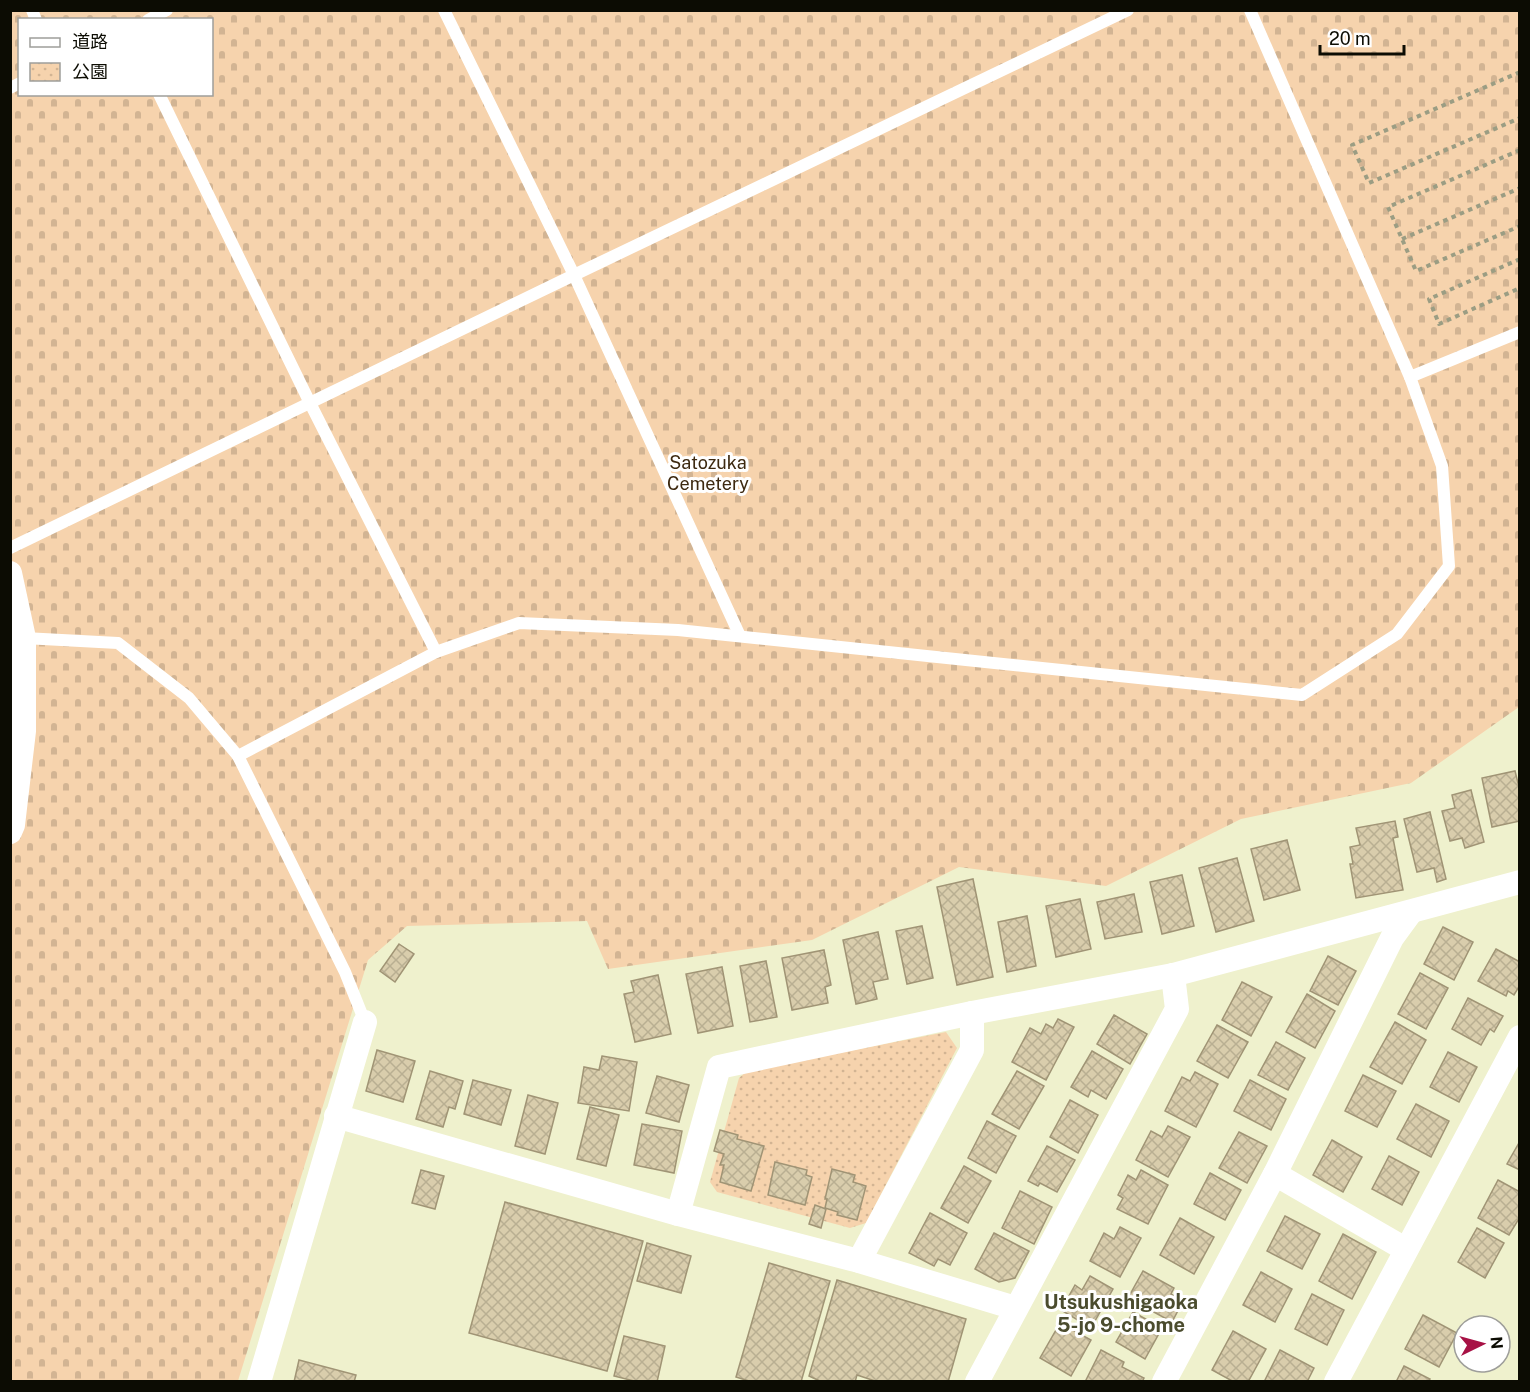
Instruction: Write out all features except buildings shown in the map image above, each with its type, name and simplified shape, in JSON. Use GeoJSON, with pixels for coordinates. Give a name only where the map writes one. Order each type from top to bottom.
{"type":"FeatureCollection","features":[{"type":"Feature","properties":{"kind":"street"},"geometry":{"type":"LineString","coordinates":[[10,573],[24,638],[24,731],[13,825],[10,832]]}},
{"type":"Feature","properties":{"kind":"street"},"geometry":{"type":"LineString","coordinates":[[678,1214],[719,1067],[972,1013],[1173,975],[1520,882]]}},
{"type":"Feature","properties":{"kind":"street"},"geometry":{"type":"LineString","coordinates":[[1164,1382],[1275,1174],[1392,938],[1411,912]]}},
{"type":"Feature","properties":{"kind":"street"},"geometry":{"type":"LineString","coordinates":[[977,1382],[1177,1009],[1173,975]]}},
{"type":"Feature","properties":{"kind":"street"},"geometry":{"type":"LineString","coordinates":[[859,1261],[972,1050],[972,1013]]}},
{"type":"Feature","properties":{"kind":"street"},"geometry":{"type":"LineString","coordinates":[[259,1382],[365,1022]]}},
{"type":"Feature","properties":{"kind":"street"},"geometry":{"type":"LineString","coordinates":[[1336,1382],[1520,1037]]}},
{"type":"Feature","properties":{"kind":"street"},"geometry":{"type":"LineString","coordinates":[[336,1116],[678,1214],[859,1261],[1015,1308]]}},
{"type":"Feature","properties":{"kind":"street"},"geometry":{"type":"LineString","coordinates":[[1275,1174],[1405,1249]]}},
{"type":"Feature","properties":{"kind":"lane"},"geometry":{"type":"LineString","coordinates":[[152,18],[167,10]]}},
{"type":"Feature","properties":{"kind":"lane"},"geometry":{"type":"LineString","coordinates":[[444,10],[574,275],[740,636]]}},
{"type":"Feature","properties":{"kind":"lane"},"geometry":{"type":"LineString","coordinates":[[10,548],[1128,10]]}},
{"type":"Feature","properties":{"kind":"lane"},"geometry":{"type":"LineString","coordinates":[[238,756],[436,652],[519,623],[678,630],[1302,695],[1396,634],[1449,566],[1442,466],[1410,377],[1250,10]]}},
{"type":"Feature","properties":{"kind":"lane"},"geometry":{"type":"LineString","coordinates":[[160,96],[310,403],[436,652]]}},
{"type":"Feature","properties":{"kind":"lane"},"geometry":{"type":"LineString","coordinates":[[1410,377],[1520,332]]}},
{"type":"Feature","properties":{"kind":"lane"},"geometry":{"type":"LineString","coordinates":[[24,638],[118,643],[189,698],[238,756],[345,972],[365,1022]]}},
{"type":"Feature","properties":{"kind":"path"},"geometry":{"type":"LineString","coordinates":[[1520,72],[1352,145],[1369,183],[1520,118]]}},
{"type":"Feature","properties":{"kind":"path"},"geometry":{"type":"LineString","coordinates":[[1520,150],[1388,207],[1416,271],[1520,226]]}},
{"type":"Feature","properties":{"kind":"path"},"geometry":{"type":"LineString","coordinates":[[1402,239],[1520,188]]}},
{"type":"Feature","properties":{"kind":"path"},"geometry":{"type":"LineString","coordinates":[[1520,259],[1428,299],[1439,324],[1520,288]]}},
{"type":"Feature","properties":{"kind":"green space","name":"Satozuka Cemetery"},"geometry":{"type":"Polygon","coordinates":[[[10,11],[1519,11],[1519,707],[1411,783],[1241,819],[1106,886],[959,867],[812,940],[608,969],[587,921],[407,926],[368,960],[238,1381],[11,1381],[10,11]]]}},
{"type":"Feature","properties":{"kind":"green space"},"geometry":{"type":"Polygon","coordinates":[[[946,1032],[957,1048],[866,1223],[850,1228],[717,1192],[710,1182],[739,1078],[747,1071],[946,1032]]]}},
{"type":"Feature","properties":{"kind":"district","name":"Utsukushigaoka 5-jo 9-chome"},"geometry":{"type":"Point","coordinates":[1121,1314]}}]}
